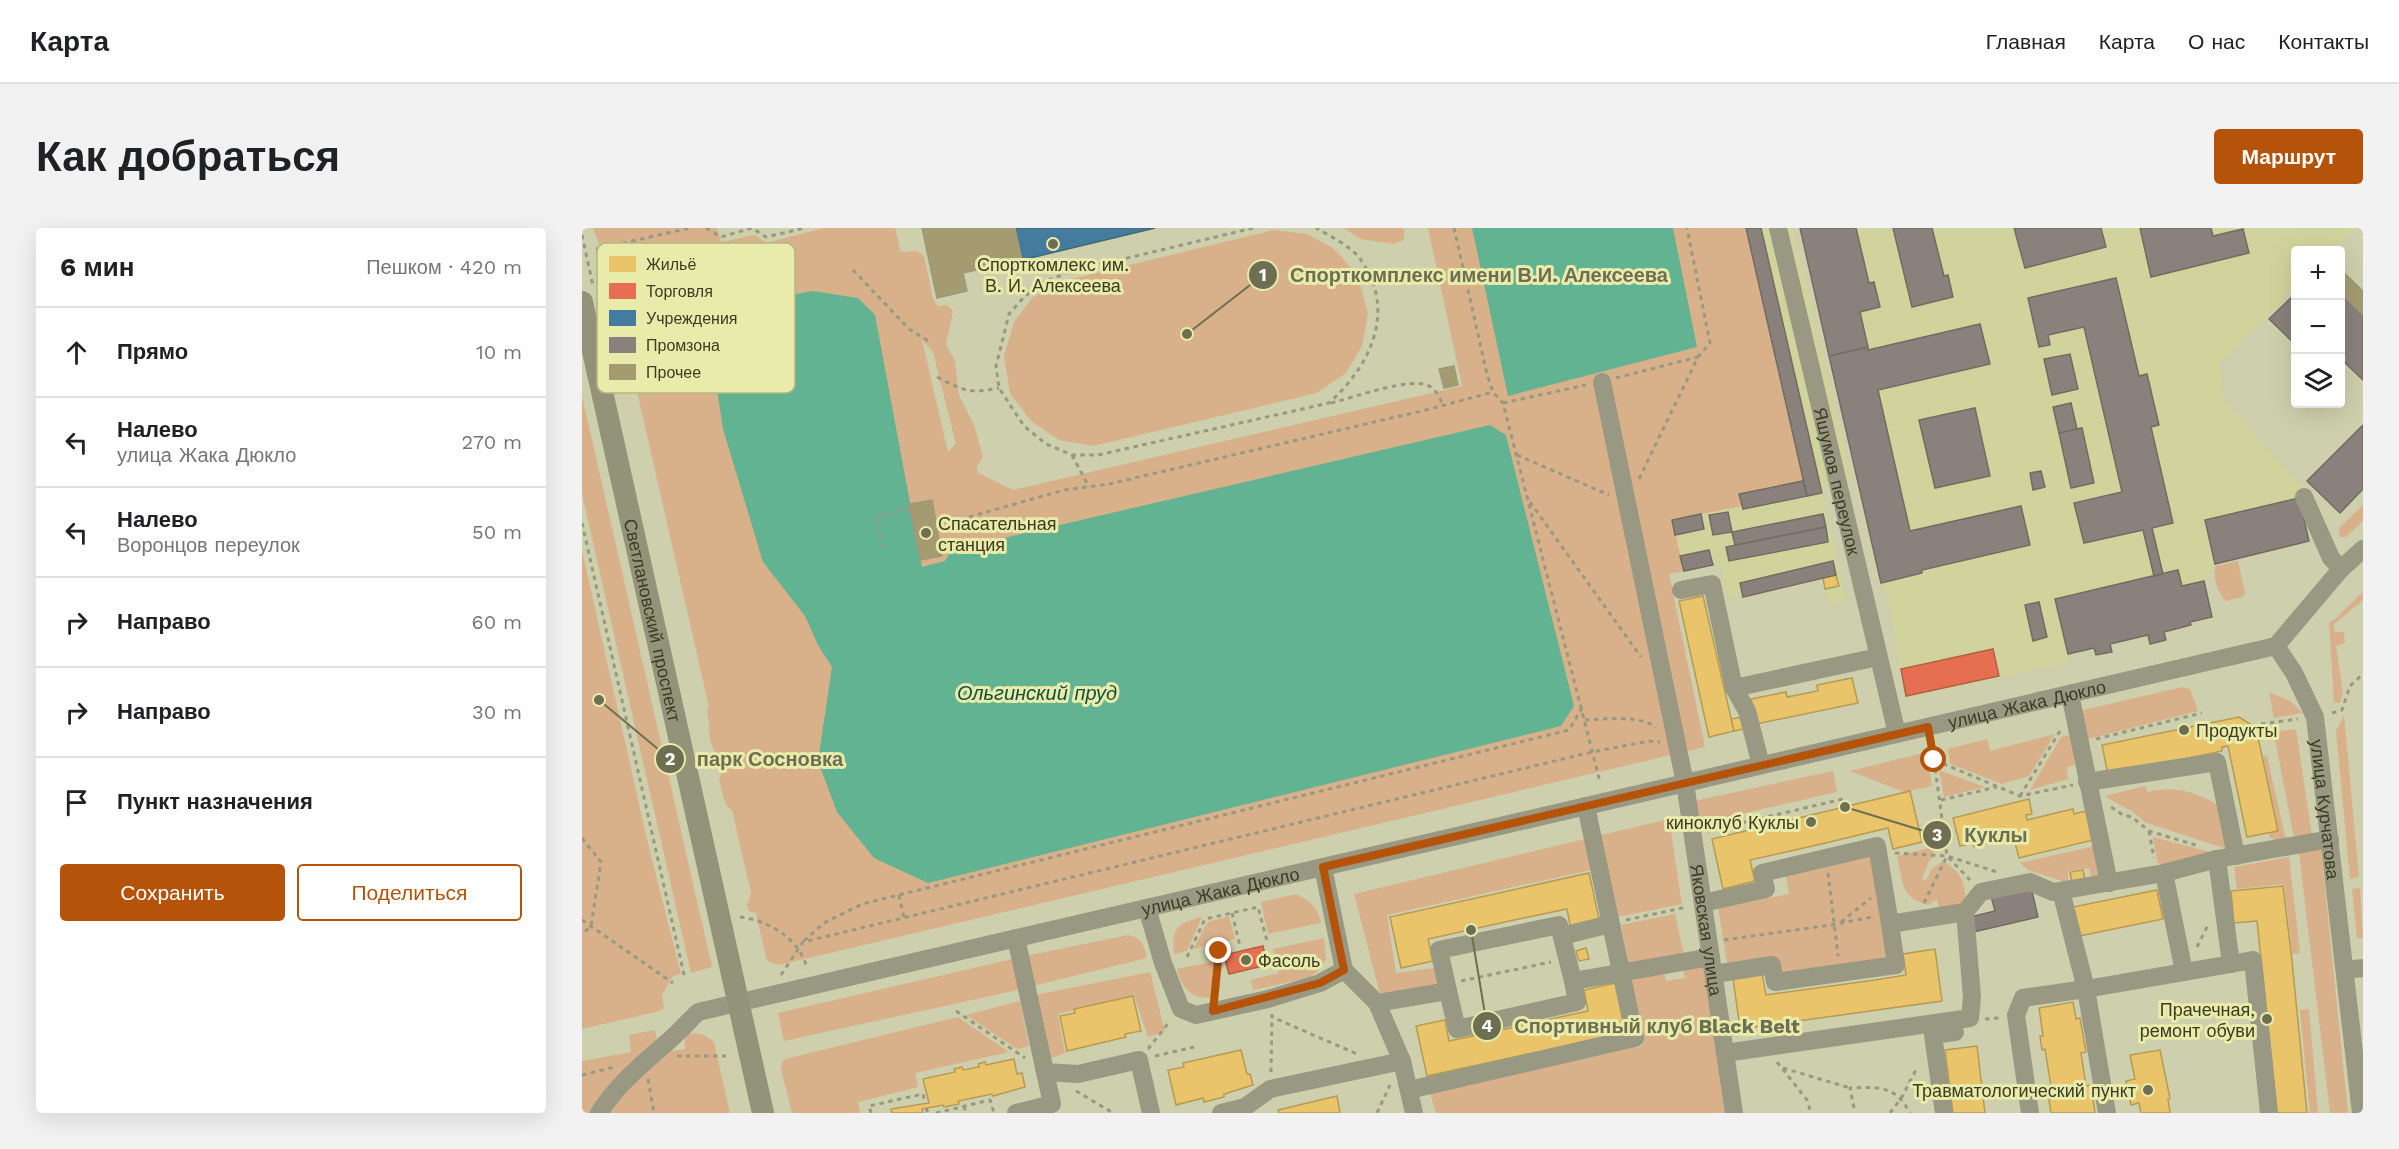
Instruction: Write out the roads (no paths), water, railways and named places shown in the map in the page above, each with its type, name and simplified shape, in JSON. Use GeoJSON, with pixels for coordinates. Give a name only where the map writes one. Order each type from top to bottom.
{"type":"FeatureCollection","features":[{"type":"Feature","properties":{"kind":"main road","name":"Светлановский проспект"},"geometry":{"type":"LineString","coordinates":[[582,302],[597,372]]}},
{"type":"Feature","properties":{"kind":"main road","name":"Светлановский проспект"},"geometry":{"type":"LineString","coordinates":[[582,373],[732,1004],[763,1113]]}},
{"type":"Feature","properties":{"kind":"main road","name":"Светлановский проспект"},"geometry":{"type":"LineString","coordinates":[[601,393],[732,1004],[748,1113]]}},
{"type":"Feature","properties":{"kind":"street","name":"Яшумов переулок"},"geometry":{"type":"LineString","coordinates":[[1778,228],[1897,734]]}},
{"type":"Feature","properties":{"kind":"street","name":"Яковская улица"},"geometry":{"type":"LineString","coordinates":[[1602,382],[1685,783],[1734,1113]]}},
{"type":"Feature","properties":{"kind":"street"},"geometry":{"type":"LineString","coordinates":[[2304,497],[2331,558],[2341,569]]}},
{"type":"Feature","properties":{"kind":"street"},"geometry":{"type":"LineString","coordinates":[[2276,646],[2341,569],[2363,549]]}},
{"type":"Feature","properties":{"kind":"street"},"geometry":{"type":"LineString","coordinates":[[1681,590],[1712,584],[1734,688],[1747,711],[1761,765]]}},
{"type":"Feature","properties":{"kind":"street","name":"улица Жака Дюкло"},"geometry":{"type":"LineString","coordinates":[[599,1113],[615,1090],[698,1012],[1897,734],[2072,701],[2276,646]]}},
{"type":"Feature","properties":{"kind":"street","name":"улица Курчатова"},"geometry":{"type":"LineString","coordinates":[[2276,646],[2294,673],[2314,717],[2330,839],[2354,969],[2361,1113]]}},
{"type":"Feature","properties":{"kind":"street"},"geometry":{"type":"LineString","coordinates":[[1734,688],[1878,657]]}},
{"type":"Feature","properties":{"kind":"street"},"geometry":{"type":"LineString","coordinates":[[2072,701],[2109,883]]}},
{"type":"Feature","properties":{"kind":"street"},"geometry":{"type":"LineString","coordinates":[[2088,782],[2217,762],[2235,856]]}},
{"type":"Feature","properties":{"kind":"street"},"geometry":{"type":"LineString","coordinates":[[1409,1089],[1635,1038],[1586,806]]}},
{"type":"Feature","properties":{"kind":"street"},"geometry":{"type":"LineString","coordinates":[[1889,919],[1916,920],[1965,912],[1981,892],[2030,882],[2053,892],[2061,891],[2164,873],[2210,853],[2235,856],[2330,839]]}},
{"type":"Feature","properties":{"kind":"street"},"geometry":{"type":"LineString","coordinates":[[1573,981],[1711,958],[1772,965],[1775,981],[1896,965],[1877,846],[1762,873],[1766,889],[1703,903]]}},
{"type":"Feature","properties":{"kind":"street"},"geometry":{"type":"LineString","coordinates":[[2210,853],[2222,898],[2231,963]]}},
{"type":"Feature","properties":{"kind":"street"},"geometry":{"type":"LineString","coordinates":[[1323,867],[1344,970],[1377,1003],[1402,1061],[1414,1113]]}},
{"type":"Feature","properties":{"kind":"street"},"geometry":{"type":"LineString","coordinates":[[2164,873],[2184,972]]}},
{"type":"Feature","properties":{"kind":"street"},"geometry":{"type":"LineString","coordinates":[[2061,891],[2086,989],[2107,1113]]}},
{"type":"Feature","properties":{"kind":"street"},"geometry":{"type":"LineString","coordinates":[[1147,908],[1163,963],[1180,1009],[1196,1015],[1268,999],[1320,983],[1344,970]]}},
{"type":"Feature","properties":{"kind":"street"},"geometry":{"type":"LineString","coordinates":[[1944,1113],[1934,1035],[1964,1030],[1970,1018],[1972,997],[1965,912]]}},
{"type":"Feature","properties":{"kind":"street"},"geometry":{"type":"LineString","coordinates":[[1562,936],[1610,924]]}},
{"type":"Feature","properties":{"kind":"street"},"geometry":{"type":"LineString","coordinates":[[1559,926],[1562,936],[1577,1002],[1457,1029],[1439,950],[1559,926]]}},
{"type":"Feature","properties":{"kind":"street"},"geometry":{"type":"LineString","coordinates":[[1016,938],[1053,1108],[1016,1113]]}},
{"type":"Feature","properties":{"kind":"street"},"geometry":{"type":"LineString","coordinates":[[2030,1113],[2016,1015],[2023,998],[2253,960],[2269,1113]]}},
{"type":"Feature","properties":{"kind":"street"},"geometry":{"type":"LineString","coordinates":[[1377,1003],[1448,988]]}},
{"type":"Feature","properties":{"kind":"street"},"geometry":{"type":"LineString","coordinates":[[1725,1053],[1970,1018]]}},
{"type":"Feature","properties":{"kind":"street"},"geometry":{"type":"LineString","coordinates":[[1046,1072],[1078,1074],[1139,1060],[1151,1113]]}},
{"type":"Feature","properties":{"kind":"street"},"geometry":{"type":"LineString","coordinates":[[1221,1113],[1245,1107],[1270,1089],[1402,1061]]}},
{"type":"Feature","properties":{"kind":"water"},"geometry":{"type":"Polygon","coordinates":[[[1472,228],[1673,228],[1697,347],[1508,396],[1472,228]]]}},
{"type":"Feature","properties":{"kind":"water","name":"Ольгинский пруд"},"geometry":{"type":"Polygon","coordinates":[[[813,291],[858,298],[875,315],[922,567],[945,561],[952,550],[1490,425],[1506,435],[1574,706],[1561,726],[928,883],[874,858],[837,812],[818,761],[832,667],[818,645],[805,616],[763,562],[723,429],[718,393],[795,393],[795,294],[813,291]]]}},
{"type":"Feature","properties":{"kind":"place","name":"Спорткомлекс им. В. И. Алексеева"},"geometry":{"type":"Point","coordinates":[1053,244]}},
{"type":"Feature","properties":{"kind":"place","name":"Спорткомплекс имени В.И. Алексеева"},"geometry":{"type":"Point","coordinates":[1187,334]}},
{"type":"Feature","properties":{"kind":"place","name":"Спасательная станция"},"geometry":{"type":"Point","coordinates":[926,533]}},
{"type":"Feature","properties":{"kind":"place","name":"парк Сосновка"},"geometry":{"type":"Point","coordinates":[599,700]}},
{"type":"Feature","properties":{"kind":"place","name":"Продукты"},"geometry":{"type":"Point","coordinates":[2184,730]}},
{"type":"Feature","properties":{"kind":"place","name":"Куклы"},"geometry":{"type":"Point","coordinates":[1845,807]}},
{"type":"Feature","properties":{"kind":"place","name":"киноклуб Куклы"},"geometry":{"type":"Point","coordinates":[1811,822]}},
{"type":"Feature","properties":{"kind":"place","name":"Спортивный клуб Black Belt"},"geometry":{"type":"Point","coordinates":[1471,930]}},
{"type":"Feature","properties":{"kind":"place","name":"Фасоль"},"geometry":{"type":"Point","coordinates":[1246,960]}},
{"type":"Feature","properties":{"kind":"place","name":"Прачечная, ремонт обуви"},"geometry":{"type":"Point","coordinates":[2267,1019]}},
{"type":"Feature","properties":{"kind":"place","name":"Травматологический пункт"},"geometry":{"type":"Point","coordinates":[2148,1090]}}]}
